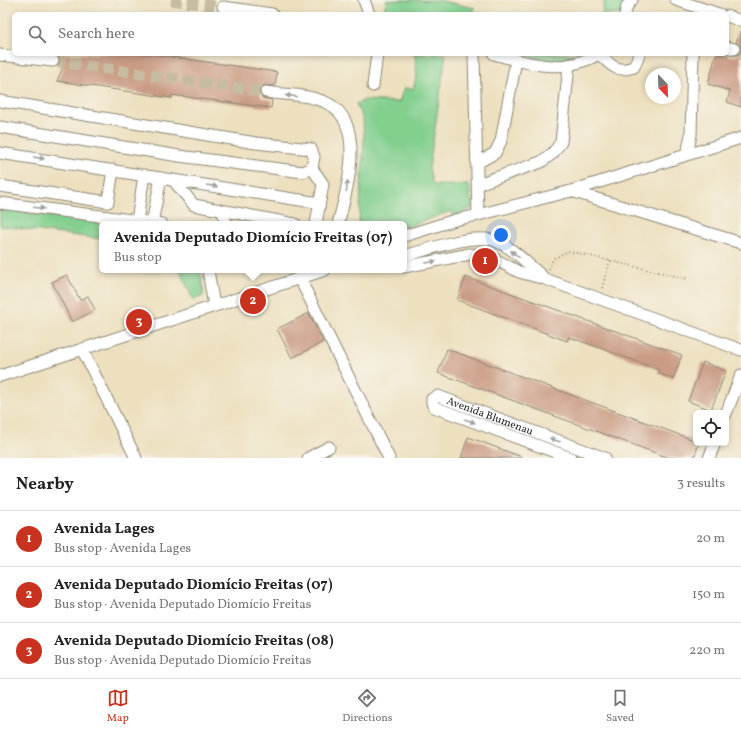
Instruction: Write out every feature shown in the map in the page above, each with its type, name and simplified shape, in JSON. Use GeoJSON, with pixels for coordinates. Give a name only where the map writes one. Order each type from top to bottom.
{"type":"FeatureCollection","features":[{"type":"Feature","properties":{"kind":"street"},"geometry":{"type":"LineString","coordinates":[[364,0],[368,12]]}},
{"type":"Feature","properties":{"kind":"street"},"geometry":{"type":"LineString","coordinates":[[626,12],[627,6],[632,0]]}},
{"type":"Feature","properties":{"kind":"street"},"geometry":{"type":"LineString","coordinates":[[676,0],[713,12]]}},
{"type":"Feature","properties":{"kind":"street"},"geometry":{"type":"LineString","coordinates":[[223,7],[258,12]]}},
{"type":"Feature","properties":{"kind":"street"},"geometry":{"type":"LineString","coordinates":[[729,17],[741,21]]}},
{"type":"Feature","properties":{"kind":"street"},"geometry":{"type":"LineString","coordinates":[[0,55],[53,61]]}},
{"type":"Feature","properties":{"kind":"street"},"geometry":{"type":"LineString","coordinates":[[373,86],[377,56]]}},
{"type":"Feature","properties":{"kind":"street"},"geometry":{"type":"LineString","coordinates":[[474,56],[478,215]]}},
{"type":"Feature","properties":{"kind":"street"},"geometry":{"type":"LineString","coordinates":[[501,56],[559,67],[580,64],[595,56]]}},
{"type":"Feature","properties":{"kind":"street"},"geometry":{"type":"LineString","coordinates":[[601,56],[616,70],[626,70],[634,67],[637,56]]}},
{"type":"Feature","properties":{"kind":"street"},"geometry":{"type":"LineString","coordinates":[[687,154],[691,135],[693,56]]}},
{"type":"Feature","properties":{"kind":"street"},"geometry":{"type":"LineString","coordinates":[[477,164],[495,153],[501,141],[516,60]]}},
{"type":"Feature","properties":{"kind":"street"},"geometry":{"type":"LineString","coordinates":[[478,184],[541,162],[557,148],[561,142],[569,65]]}},
{"type":"Feature","properties":{"kind":"street"},"geometry":{"type":"LineString","coordinates":[[266,92],[313,98],[327,103],[339,111],[346,122],[350,135],[351,148],[346,196],[339,221]]}},
{"type":"Feature","properties":{"kind":"street"},"geometry":{"type":"LineString","coordinates":[[0,102],[256,143],[311,149],[314,157],[312,168],[323,184],[316,221]]}},
{"type":"Feature","properties":{"kind":"street"},"geometry":{"type":"LineString","coordinates":[[0,126],[202,159],[303,172],[312,168]]}},
{"type":"Feature","properties":{"kind":"street"},"geometry":{"type":"LineString","coordinates":[[407,235],[455,220],[571,191],[741,138]]}},
{"type":"Feature","properties":{"kind":"street"},"geometry":{"type":"LineString","coordinates":[[0,153],[319,203]]}},
{"type":"Feature","properties":{"kind":"street"},"geometry":{"type":"LineString","coordinates":[[0,186],[108,202],[113,170]]}},
{"type":"Feature","properties":{"kind":"street"},"geometry":{"type":"LineString","coordinates":[[136,220],[144,175]]}},
{"type":"Feature","properties":{"kind":"street"},"geometry":{"type":"LineString","coordinates":[[157,221],[160,178]]}},
{"type":"Feature","properties":{"kind":"street"},"geometry":{"type":"LineString","coordinates":[[173,180],[194,205],[278,221]]}},
{"type":"Feature","properties":{"kind":"street"},"geometry":{"type":"LineString","coordinates":[[593,184],[596,199]]}},
{"type":"Feature","properties":{"kind":"street"},"geometry":{"type":"LineString","coordinates":[[571,191],[741,243]]}},
{"type":"Feature","properties":{"kind":"street"},"geometry":{"type":"LineString","coordinates":[[0,203],[143,221]]}},
{"type":"Feature","properties":{"kind":"street"},"geometry":{"type":"LineString","coordinates":[[223,211],[225,221]]}},
{"type":"Feature","properties":{"kind":"street"},"geometry":{"type":"LineString","coordinates":[[407,255],[475,238],[492,240],[510,249],[545,279]]}},
{"type":"Feature","properties":{"kind":"street"},"geometry":{"type":"LineString","coordinates":[[407,266],[470,254],[491,258],[519,272],[545,279],[741,350]]}},
{"type":"Feature","properties":{"kind":"street"},"geometry":{"type":"LineString","coordinates":[[208,273],[214,306]]}},
{"type":"Feature","properties":{"kind":"street"},"geometry":{"type":"LineString","coordinates":[[0,376],[315,273]]}},
{"type":"Feature","properties":{"kind":"street"},"geometry":{"type":"LineString","coordinates":[[300,279],[389,458]]}},
{"type":"Feature","properties":{"kind":"street"},"geometry":{"type":"LineString","coordinates":[[82,349],[136,458]]}},
{"type":"Feature","properties":{"kind":"street"},"geometry":{"type":"LineString","coordinates":[[728,410],[741,375]]}},
{"type":"Feature","properties":{"kind":"street","name":"Avenida Blumenau"},"geometry":{"type":"LineString","coordinates":[[571,458],[434,408],[432,399],[438,396],[605,458]]}},
{"type":"Feature","properties":{"kind":"street"},"geometry":{"type":"LineString","coordinates":[[709,458],[714,446]]}},
{"type":"Feature","properties":{"kind":"street"},"geometry":{"type":"LineString","coordinates":[[308,458],[329,448]]}},
{"type":"Feature","properties":{"kind":"path"},"geometry":{"type":"LineString","coordinates":[[545,279],[553,259],[568,251],[688,279]]}},
{"type":"Feature","properties":{"kind":"path"},"geometry":{"type":"LineString","coordinates":[[598,298],[610,260]]}},
{"type":"Feature","properties":{"kind":"green space"},"geometry":{"type":"Polygon","coordinates":[[[386,0],[437,0],[475,8],[474,12],[384,12],[386,0]]]}},
{"type":"Feature","properties":{"kind":"green space"},"geometry":{"type":"Polygon","coordinates":[[[604,0],[626,0],[623,12],[602,12],[604,0]]]}},
{"type":"Feature","properties":{"kind":"green space"},"geometry":{"type":"Polygon","coordinates":[[[415,56],[446,56],[429,168],[433,185],[469,185],[472,208],[454,216],[451,211],[407,227],[407,221],[359,221],[364,140],[363,119],[356,104],[365,100],[399,102],[404,88],[413,89],[417,75],[415,56]]]}},
{"type":"Feature","properties":{"kind":"green space"},"geometry":{"type":"Polygon","coordinates":[[[525,56],[584,56],[554,63],[525,56]]]}},
{"type":"Feature","properties":{"kind":"green space"},"geometry":{"type":"Polygon","coordinates":[[[0,209],[99,223],[99,239],[0,226],[0,209]]]}},
{"type":"Feature","properties":{"kind":"green space"},"geometry":{"type":"Polygon","coordinates":[[[181,273],[201,273],[203,296],[193,300],[181,273]]]}},
{"type":"Feature","properties":{"kind":"building"},"geometry":{"type":"Polygon","coordinates":[[[741,31],[741,47],[736,42],[741,31]]]}},
{"type":"Feature","properties":{"kind":"building"},"geometry":{"type":"Polygon","coordinates":[[[741,47],[741,107],[727,102],[730,91],[708,84],[715,56],[735,56],[739,54],[741,47]]]}},
{"type":"Feature","properties":{"kind":"building"},"geometry":{"type":"Polygon","coordinates":[[[64,56],[165,56],[277,72],[275,86],[264,85],[259,91],[262,98],[272,100],[271,108],[172,95],[172,98],[57,81],[63,67],[64,56]]]}},
{"type":"Feature","properties":{"kind":"building"},"geometry":{"type":"Polygon","coordinates":[[[67,275],[80,300],[88,296],[95,310],[72,322],[52,282],[67,275]]]}},
{"type":"Feature","properties":{"kind":"building"},"geometry":{"type":"Polygon","coordinates":[[[466,277],[682,355],[673,379],[658,373],[659,370],[606,350],[569,337],[567,341],[457,300],[466,277]]]}},
{"type":"Feature","properties":{"kind":"building"},"geometry":{"type":"Polygon","coordinates":[[[309,313],[323,342],[292,358],[277,329],[309,313]]]}},
{"type":"Feature","properties":{"kind":"building"},"geometry":{"type":"Polygon","coordinates":[[[447,349],[693,440],[693,446],[698,446],[694,458],[669,458],[438,373],[447,349]]]}},
{"type":"Feature","properties":{"kind":"building"},"geometry":{"type":"Polygon","coordinates":[[[703,362],[726,371],[711,410],[688,401],[703,362]]]}},
{"type":"Feature","properties":{"kind":"building"},"geometry":{"type":"Polygon","coordinates":[[[468,437],[522,457],[522,458],[461,458],[468,437]]]}},
{"type":"Feature","properties":{"kind":"tunnel"},"geometry":{"type":"LineString","coordinates":[[171,0],[223,7]]}},
{"type":"Feature","properties":{"kind":"tunnel"},"geometry":{"type":"LineString","coordinates":[[53,61],[266,92]]}},
{"type":"Feature","properties":{"kind":"place","name":"Avenida Lages"},"geometry":{"type":"Point","coordinates":[485,261]}},
{"type":"Feature","properties":{"kind":"place","name":"Avenida Deputado Diomício Freitas (07)"},"geometry":{"type":"Point","coordinates":[253,301]}},
{"type":"Feature","properties":{"kind":"place","name":"Avenida Deputado Diomício Freitas (08)"},"geometry":{"type":"Point","coordinates":[139,322]}}]}
